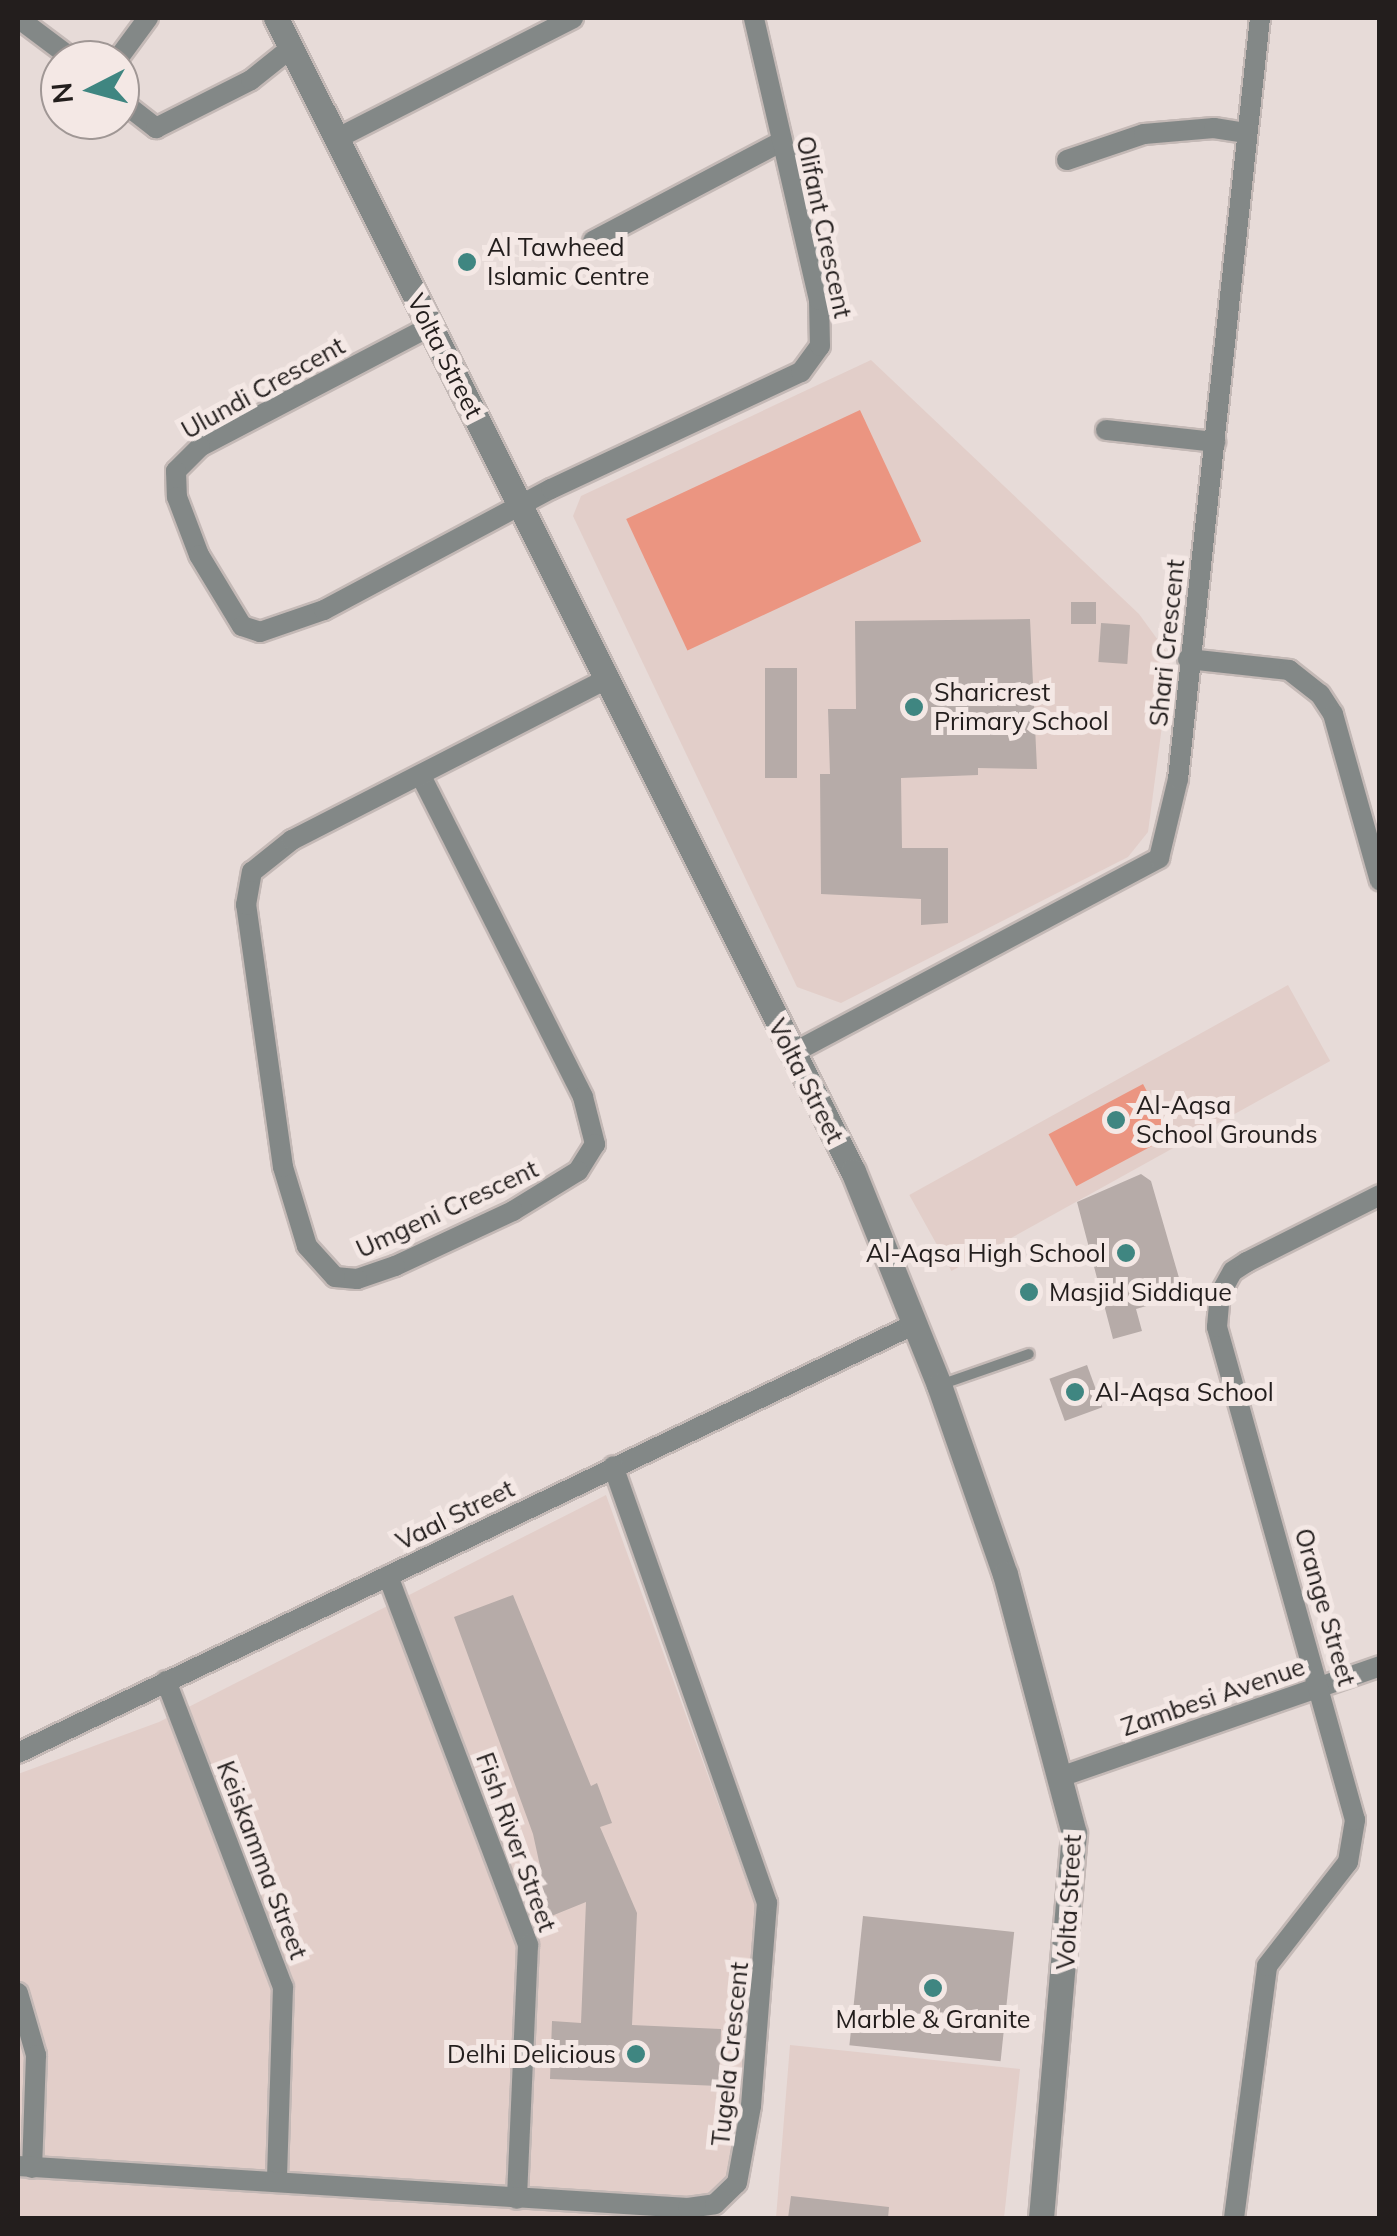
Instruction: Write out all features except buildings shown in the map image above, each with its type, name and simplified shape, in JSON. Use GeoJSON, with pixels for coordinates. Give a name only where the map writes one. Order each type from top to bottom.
{"type":"FeatureCollection","features":[{"type":"Feature","properties":{"kind":"street"},"geometry":{"type":"LineString","coordinates":[[18,18],[48,26]]}},
{"type":"Feature","properties":{"kind":"street"},"geometry":{"type":"LineString","coordinates":[[132,40],[148,18]]}},
{"type":"Feature","properties":{"kind":"street","name":"Volta Street"},"geometry":{"type":"LineString","coordinates":[[276,18],[791,1054],[853,1171],[939,1386],[1005,1574],[1063,1776],[1074,1876],[1041,2218]]}},
{"type":"Feature","properties":{"kind":"street"},"geometry":{"type":"LineString","coordinates":[[336,138],[572,18]]}},
{"type":"Feature","properties":{"kind":"street","name":"Olifant Crescent"},"geometry":{"type":"LineString","coordinates":[[520,506],[762,394],[801,372],[814,355],[822,333],[819,300],[754,18]]}},
{"type":"Feature","properties":{"kind":"street","name":"Shari Crescent"},"geometry":{"type":"LineString","coordinates":[[791,1054],[1159,858],[1176,794],[1260,18]]}},
{"type":"Feature","properties":{"kind":"street"},"geometry":{"type":"LineString","coordinates":[[140,116],[156,128],[251,80],[291,48]]}},
{"type":"Feature","properties":{"kind":"street"},"geometry":{"type":"LineString","coordinates":[[1067,160],[1144,134],[1214,128],[1247,134]]}},
{"type":"Feature","properties":{"kind":"street"},"geometry":{"type":"LineString","coordinates":[[593,241],[781,142]]}},
{"type":"Feature","properties":{"kind":"street","name":"Ulundi Crescent"},"geometry":{"type":"LineString","coordinates":[[430,326],[186,459],[175,477],[177,497],[200,554],[230,612],[260,632],[324,610],[520,506]]}},
{"type":"Feature","properties":{"kind":"street"},"geometry":{"type":"LineString","coordinates":[[1106,430],[1216,442]]}},
{"type":"Feature","properties":{"kind":"street"},"geometry":{"type":"LineString","coordinates":[[1188,659],[1289,670],[1320,694],[1333,714],[1380,881]]}},
{"type":"Feature","properties":{"kind":"street","name":"Umgeni Crescent"},"geometry":{"type":"LineString","coordinates":[[422,778],[583,1097],[596,1144],[578,1171],[513,1211],[396,1266],[357,1279],[334,1277],[307,1246],[283,1167],[246,893],[257,863],[274,850],[422,778],[605,680]]}},
{"type":"Feature","properties":{"kind":"street","name":"Orange Street"},"geometry":{"type":"LineString","coordinates":[[1234,2218],[1267,1966],[1336,1882],[1354,1839],[1354,1804],[1218,1314],[1233,1271],[1380,1196]]}},
{"type":"Feature","properties":{"kind":"street","name":"Vaal Street"},"geometry":{"type":"LineString","coordinates":[[18,1754],[915,1324]]}},
{"type":"Feature","properties":{"kind":"street","name":"Tugela Crescent"},"geometry":{"type":"LineString","coordinates":[[25,2167],[703,2208],[727,2194],[743,2168],[767,1903],[613,1466]]}},
{"type":"Feature","properties":{"kind":"street","name":"Fish River Street"},"geometry":{"type":"LineString","coordinates":[[388,1576],[528,1945],[517,2199]]}},
{"type":"Feature","properties":{"kind":"street","name":"Zambesi Avenue"},"geometry":{"type":"LineString","coordinates":[[1063,1776],[1380,1666]]}},
{"type":"Feature","properties":{"kind":"street","name":"Keiskamma Street"},"geometry":{"type":"LineString","coordinates":[[166,1681],[284,1987],[277,2181]]}},
{"type":"Feature","properties":{"kind":"street"},"geometry":{"type":"LineString","coordinates":[[18,1993],[36,2055],[25,2167]]}},
{"type":"Feature","properties":{"kind":"lane"},"geometry":{"type":"LineString","coordinates":[[939,1386],[1028,1354]]}},
{"type":"Feature","properties":{"kind":"shaded area","name":"Sharicrest Primary School"},"geometry":{"type":"Polygon","coordinates":[[[871,360],[1139,614],[1171,658],[1148,832],[1128,857],[841,1003],[797,987],[573,516],[581,496],[871,360]]]}},
{"type":"Feature","properties":{"kind":"shaded area"},"geometry":{"type":"Polygon","coordinates":[[[860,410],[921,541],[687,650],[626,519],[860,410]]]}},
{"type":"Feature","properties":{"kind":"shaded area","name":"Al-Aqsa School Grounds"},"geometry":{"type":"Polygon","coordinates":[[[1288,985],[1330,1061],[951,1271],[909,1195],[1288,985]]]}},
{"type":"Feature","properties":{"kind":"shaded area"},"geometry":{"type":"Polygon","coordinates":[[[1143,1084],[1171,1136],[1076,1186],[1049,1134],[1143,1084]]]}},
{"type":"Feature","properties":{"kind":"shaded area"},"geometry":{"type":"Polygon","coordinates":[[[606,1495],[756,1908],[733,2173],[696,2218],[18,2218],[18,1774],[159,1722],[606,1495]]]}},
{"type":"Feature","properties":{"kind":"shaded area"},"geometry":{"type":"Polygon","coordinates":[[[790,2045],[1020,2069],[1004,2218],[776,2218],[790,2045]]]}},
{"type":"Feature","properties":{"kind":"place","name":"Al Tawheed Islamic Centre"},"geometry":{"type":"Point","coordinates":[467,262]}},
{"type":"Feature","properties":{"kind":"place","name":"Sharicrest Primary School"},"geometry":{"type":"Point","coordinates":[914,707]}},
{"type":"Feature","properties":{"kind":"place","name":"Al-Aqsa School Grounds"},"geometry":{"type":"Point","coordinates":[1116,1120]}},
{"type":"Feature","properties":{"kind":"place","name":"Al-Aqsa High School"},"geometry":{"type":"Point","coordinates":[1126,1253]}},
{"type":"Feature","properties":{"kind":"place","name":"Masjid Siddique"},"geometry":{"type":"Point","coordinates":[1029,1292]}},
{"type":"Feature","properties":{"kind":"place","name":"Al-Aqsa School"},"geometry":{"type":"Point","coordinates":[1075,1392]}},
{"type":"Feature","properties":{"kind":"place","name":"Marble & Granite"},"geometry":{"type":"Point","coordinates":[933,1988]}},
{"type":"Feature","properties":{"kind":"place","name":"Delhi Delicious"},"geometry":{"type":"Point","coordinates":[636,2054]}}]}
